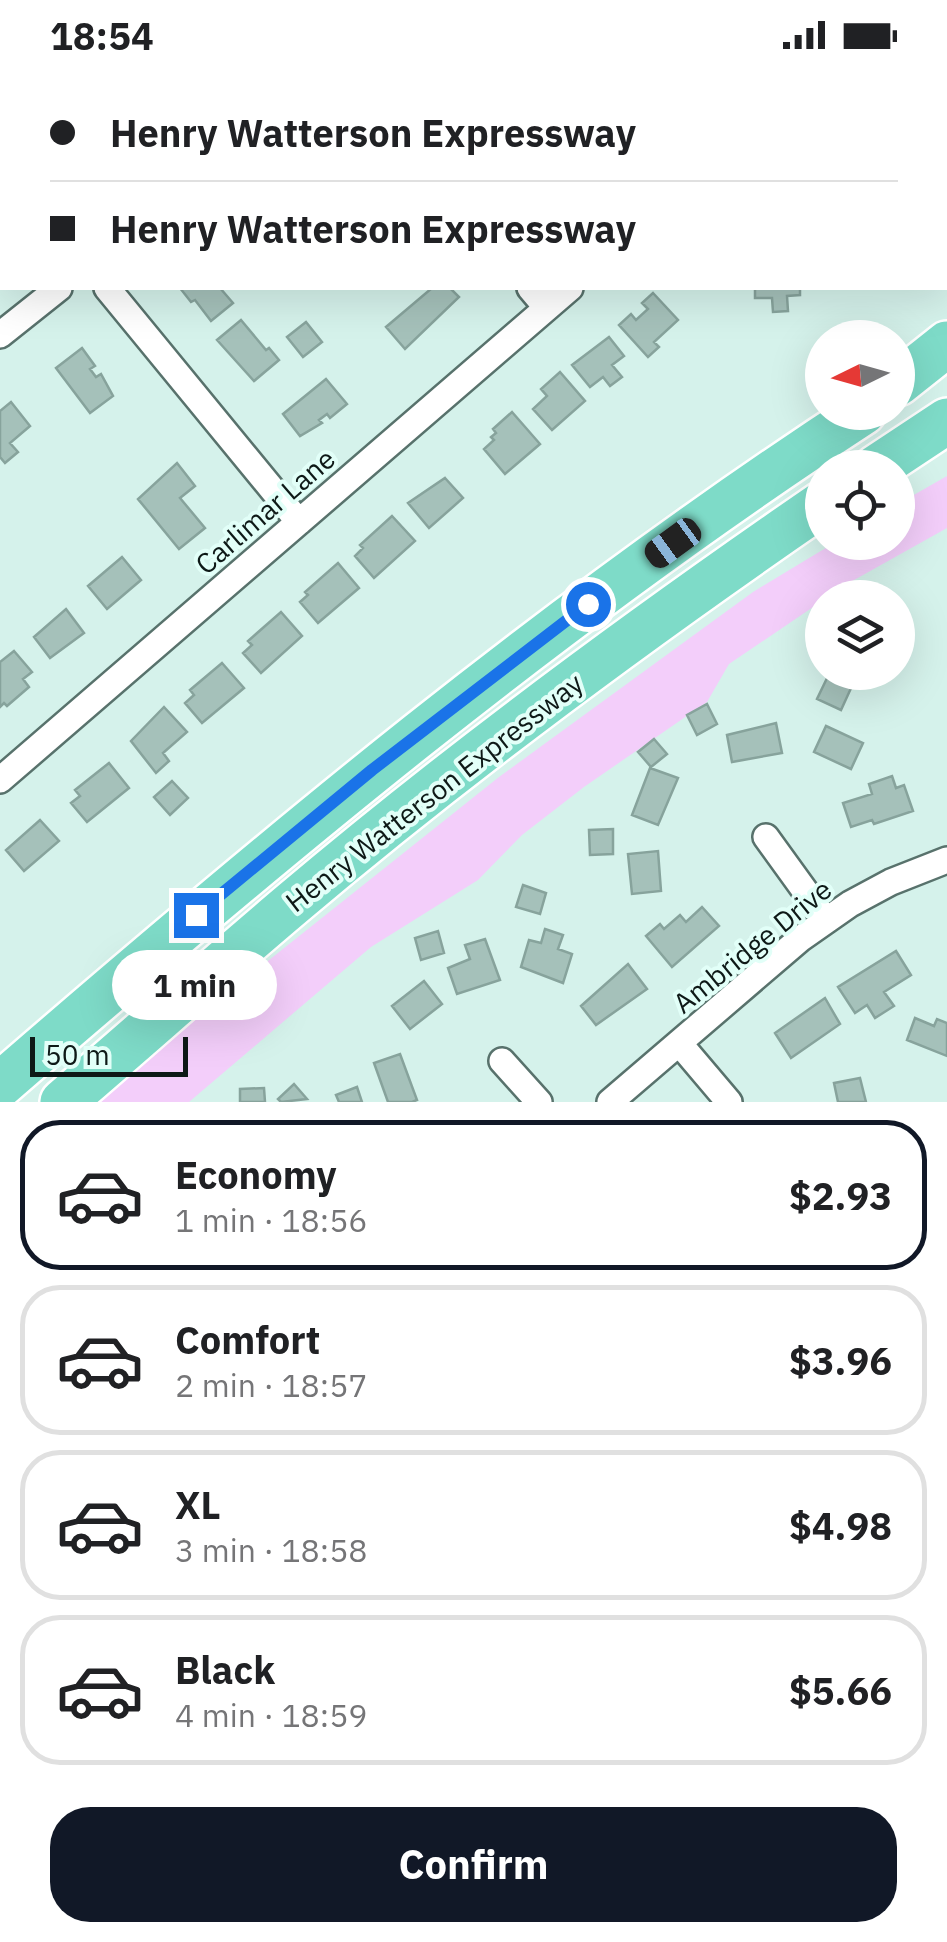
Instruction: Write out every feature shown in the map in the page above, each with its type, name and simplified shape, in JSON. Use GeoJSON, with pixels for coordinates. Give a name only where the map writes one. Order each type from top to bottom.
{"type":"FeatureCollection","features":[{"type":"Feature","properties":{"kind":"highway"},"geometry":{"type":"LineString","coordinates":[[915,371],[947,344]]}},
{"type":"Feature","properties":{"kind":"highway"},"geometry":{"type":"LineString","coordinates":[[915,376],[947,358]]}},
{"type":"Feature","properties":{"kind":"highway"},"geometry":{"type":"LineString","coordinates":[[903,450],[947,421]]}},
{"type":"Feature","properties":{"kind":"highway","name":"Henry Watterson Expressway"},"geometry":{"type":"LineString","coordinates":[[0,1085],[226,890],[416,734],[643,564],[836,430]]}},
{"type":"Feature","properties":{"kind":"highway"},"geometry":{"type":"LineString","coordinates":[[915,463],[947,447]]}},
{"type":"Feature","properties":{"kind":"highway","name":"Henry Watterson Expressway"},"geometry":{"type":"LineString","coordinates":[[63,1102],[294,902],[448,777],[630,639],[805,518]]}},
{"type":"Feature","properties":{"kind":"street"},"geometry":{"type":"LineString","coordinates":[[0,335],[56,290]]}},
{"type":"Feature","properties":{"kind":"street"},"geometry":{"type":"LineString","coordinates":[[109,290],[299,522]]}},
{"type":"Feature","properties":{"kind":"street","name":"Carlimar Lane"},"geometry":{"type":"LineString","coordinates":[[0,780],[299,522],[538,297],[563,290]]}},
{"type":"Feature","properties":{"kind":"street"},"geometry":{"type":"LineString","coordinates":[[766,837],[826,920]]}},
{"type":"Feature","properties":{"kind":"street","name":"Ambridge Drive"},"geometry":{"type":"LineString","coordinates":[[610,1102],[826,920],[892,882],[947,860]]}},
{"type":"Feature","properties":{"kind":"street"},"geometry":{"type":"LineString","coordinates":[[680,1044],[730,1102]]}},
{"type":"Feature","properties":{"kind":"street"},"geometry":{"type":"LineString","coordinates":[[502,1062],[540,1102]]}},
{"type":"Feature","properties":{"kind":"shaded area"},"geometry":{"type":"Polygon","coordinates":[[[947,476],[947,528],[915,546],[915,494],[947,476]]]}},
{"type":"Feature","properties":{"kind":"shaded area"},"geometry":{"type":"Polygon","coordinates":[[[806,560],[890,560],[854,580],[805,580],[805,613],[729,664],[707,702],[522,835],[478,880],[371,947],[189,1102],[97,1102],[161,1046],[499,777],[753,592],[806,560]]]}},
{"type":"Feature","properties":{"kind":"building"},"geometry":{"type":"Polygon","coordinates":[[[182,290],[222,290],[233,303],[211,321],[195,300],[191,302],[182,290]]]}},
{"type":"Feature","properties":{"kind":"building"},"geometry":{"type":"Polygon","coordinates":[[[430,290],[452,290],[459,297],[405,349],[386,327],[430,290]]]}},
{"type":"Feature","properties":{"kind":"building"},"geometry":{"type":"Polygon","coordinates":[[[755,290],[800,290],[800,295],[787,296],[788,311],[773,312],[772,298],[755,298],[755,290]]]}},
{"type":"Feature","properties":{"kind":"building"},"geometry":{"type":"Polygon","coordinates":[[[653,293],[678,320],[654,342],[659,347],[648,357],[619,325],[631,314],[636,320],[648,309],[642,303],[653,293]]]}},
{"type":"Feature","properties":{"kind":"building"},"geometry":{"type":"Polygon","coordinates":[[[241,320],[279,360],[254,381],[217,340],[241,320]]]}},
{"type":"Feature","properties":{"kind":"building"},"geometry":{"type":"Polygon","coordinates":[[[306,322],[322,342],[303,357],[287,337],[306,322]]]}},
{"type":"Feature","properties":{"kind":"building"},"geometry":{"type":"Polygon","coordinates":[[[609,337],[624,356],[612,365],[622,377],[610,386],[603,377],[590,387],[572,365],[609,337]]]}},
{"type":"Feature","properties":{"kind":"building"},"geometry":{"type":"Polygon","coordinates":[[[82,348],[95,366],[90,369],[96,377],[101,374],[113,396],[90,413],[56,368],[82,348]]]}},
{"type":"Feature","properties":{"kind":"building"},"geometry":{"type":"Polygon","coordinates":[[[560,372],[585,401],[552,430],[533,409],[547,396],[541,389],[560,372]]]}},
{"type":"Feature","properties":{"kind":"building"},"geometry":{"type":"Polygon","coordinates":[[[326,379],[347,404],[300,436],[283,414],[326,379]]]}},
{"type":"Feature","properties":{"kind":"building"},"geometry":{"type":"Polygon","coordinates":[[[11,402],[30,426],[10,443],[18,452],[5,463],[0,457],[0,411],[11,402]]]}},
{"type":"Feature","properties":{"kind":"building"},"geometry":{"type":"Polygon","coordinates":[[[512,412],[540,444],[505,474],[484,449],[494,440],[493,429],[512,412]]]}},
{"type":"Feature","properties":{"kind":"building"},"geometry":{"type":"Polygon","coordinates":[[[177,463],[195,486],[180,498],[205,528],[179,549],[138,499],[177,463]]]}},
{"type":"Feature","properties":{"kind":"building"},"geometry":{"type":"Polygon","coordinates":[[[445,478],[463,498],[429,528],[408,503],[445,478]]]}},
{"type":"Feature","properties":{"kind":"building"},"geometry":{"type":"Polygon","coordinates":[[[392,516],[415,541],[374,578],[355,556],[363,548],[360,545],[392,516]]]}},
{"type":"Feature","properties":{"kind":"building"},"geometry":{"type":"Polygon","coordinates":[[[122,557],[141,580],[107,609],[88,586],[122,557]]]}},
{"type":"Feature","properties":{"kind":"building"},"geometry":{"type":"Polygon","coordinates":[[[338,563],[359,588],[318,623],[300,602],[308,595],[305,592],[338,563]]]}},
{"type":"Feature","properties":{"kind":"building"},"geometry":{"type":"Polygon","coordinates":[[[66,609],[84,633],[50,658],[34,637],[66,609]]]}},
{"type":"Feature","properties":{"kind":"building"},"geometry":{"type":"Polygon","coordinates":[[[281,612],[302,636],[261,673],[243,653],[252,645],[248,641],[281,612]]]}},
{"type":"Feature","properties":{"kind":"building"},"geometry":{"type":"Polygon","coordinates":[[[14,651],[32,672],[23,679],[29,687],[7,706],[4,703],[0,707],[0,662],[14,651]]]}},
{"type":"Feature","properties":{"kind":"building"},"geometry":{"type":"Polygon","coordinates":[[[222,663],[244,688],[202,723],[185,703],[194,695],[190,690],[222,663]]]}},
{"type":"Feature","properties":{"kind":"building"},"geometry":{"type":"Polygon","coordinates":[[[821,690],[850,690],[841,710],[817,699],[821,690]]]}},
{"type":"Feature","properties":{"kind":"building"},"geometry":{"type":"Polygon","coordinates":[[[707,704],[717,724],[697,735],[687,715],[707,704]]]}},
{"type":"Feature","properties":{"kind":"building"},"geometry":{"type":"Polygon","coordinates":[[[164,707],[187,732],[163,753],[169,761],[156,773],[131,741],[164,707]]]}},
{"type":"Feature","properties":{"kind":"building"},"geometry":{"type":"Polygon","coordinates":[[[776,723],[782,753],[732,762],[727,735],[776,723]]]}},
{"type":"Feature","properties":{"kind":"building"},"geometry":{"type":"Polygon","coordinates":[[[826,726],[863,743],[851,769],[814,752],[826,726]]]}},
{"type":"Feature","properties":{"kind":"building"},"geometry":{"type":"Polygon","coordinates":[[[654,739],[667,754],[651,767],[638,752],[654,739]]]}},
{"type":"Feature","properties":{"kind":"building"},"geometry":{"type":"Polygon","coordinates":[[[109,763],[129,788],[87,822],[71,803],[80,796],[75,790],[109,763]]]}},
{"type":"Feature","properties":{"kind":"building"},"geometry":{"type":"Polygon","coordinates":[[[650,768],[678,778],[658,825],[632,815],[650,768]]]}},
{"type":"Feature","properties":{"kind":"building"},"geometry":{"type":"Polygon","coordinates":[[[892,776],[896,788],[904,785],[913,811],[851,827],[843,803],[872,794],[869,784],[892,776]]]}},
{"type":"Feature","properties":{"kind":"building"},"geometry":{"type":"Polygon","coordinates":[[[172,781],[188,798],[170,815],[154,797],[172,781]]]}},
{"type":"Feature","properties":{"kind":"building"},"geometry":{"type":"Polygon","coordinates":[[[40,820],[59,841],[24,871],[6,850],[40,820]]]}},
{"type":"Feature","properties":{"kind":"building"},"geometry":{"type":"Polygon","coordinates":[[[613,829],[613,854],[590,855],[589,830],[613,829]]]}},
{"type":"Feature","properties":{"kind":"building"},"geometry":{"type":"Polygon","coordinates":[[[658,851],[661,891],[632,894],[628,854],[658,851]]]}},
{"type":"Feature","properties":{"kind":"building"},"geometry":{"type":"Polygon","coordinates":[[[523,885],[546,893],[540,914],[516,907],[523,885]]]}},
{"type":"Feature","properties":{"kind":"building"},"geometry":{"type":"Polygon","coordinates":[[[702,907],[719,926],[672,967],[646,936],[660,924],[664,929],[680,915],[686,922],[702,907]]]}},
{"type":"Feature","properties":{"kind":"building"},"geometry":{"type":"Polygon","coordinates":[[[545,929],[563,935],[558,949],[572,954],[563,983],[521,967],[529,940],[541,943],[545,929]]]}},
{"type":"Feature","properties":{"kind":"building"},"geometry":{"type":"Polygon","coordinates":[[[438,931],[444,953],[421,960],[415,938],[438,931]]]}},
{"type":"Feature","properties":{"kind":"building"},"geometry":{"type":"Polygon","coordinates":[[[485,939],[500,980],[457,994],[448,968],[470,959],[465,945],[485,939]]]}},
{"type":"Feature","properties":{"kind":"building"},"geometry":{"type":"Polygon","coordinates":[[[896,951],[911,975],[884,992],[894,1006],[875,1018],[867,1005],[855,1013],[838,987],[896,951]]]}},
{"type":"Feature","properties":{"kind":"building"},"geometry":{"type":"Polygon","coordinates":[[[628,964],[647,989],[596,1025],[581,1006],[628,964]]]}},
{"type":"Feature","properties":{"kind":"building"},"geometry":{"type":"Polygon","coordinates":[[[424,981],[442,1004],[410,1029],[392,1006],[424,981]]]}},
{"type":"Feature","properties":{"kind":"building"},"geometry":{"type":"Polygon","coordinates":[[[825,998],[840,1024],[791,1058],[775,1033],[825,998]]]}},
{"type":"Feature","properties":{"kind":"building"},"geometry":{"type":"Polygon","coordinates":[[[915,1018],[934,1026],[937,1019],[947,1023],[947,1056],[907,1040],[915,1018]]]}},
{"type":"Feature","properties":{"kind":"building"},"geometry":{"type":"Polygon","coordinates":[[[400,1054],[417,1100],[388,1102],[374,1063],[400,1054]]]}},
{"type":"Feature","properties":{"kind":"building"},"geometry":{"type":"Polygon","coordinates":[[[860,1078],[866,1102],[838,1102],[834,1083],[860,1078]]]}},
{"type":"Feature","properties":{"kind":"building"},"geometry":{"type":"Polygon","coordinates":[[[294,1084],[307,1099],[281,1102],[278,1099],[294,1084]]]}},
{"type":"Feature","properties":{"kind":"building"},"geometry":{"type":"Polygon","coordinates":[[[357,1087],[362,1102],[339,1102],[336,1095],[357,1087]]]}},
{"type":"Feature","properties":{"kind":"building"},"geometry":{"type":"Polygon","coordinates":[[[264,1088],[265,1102],[240,1102],[240,1089],[264,1088]]]}},
{"type":"Feature","properties":{"kind":"route"},"geometry":{"type":"LineString","coordinates":[[196,915],[416,734],[588,604]]}}]}
